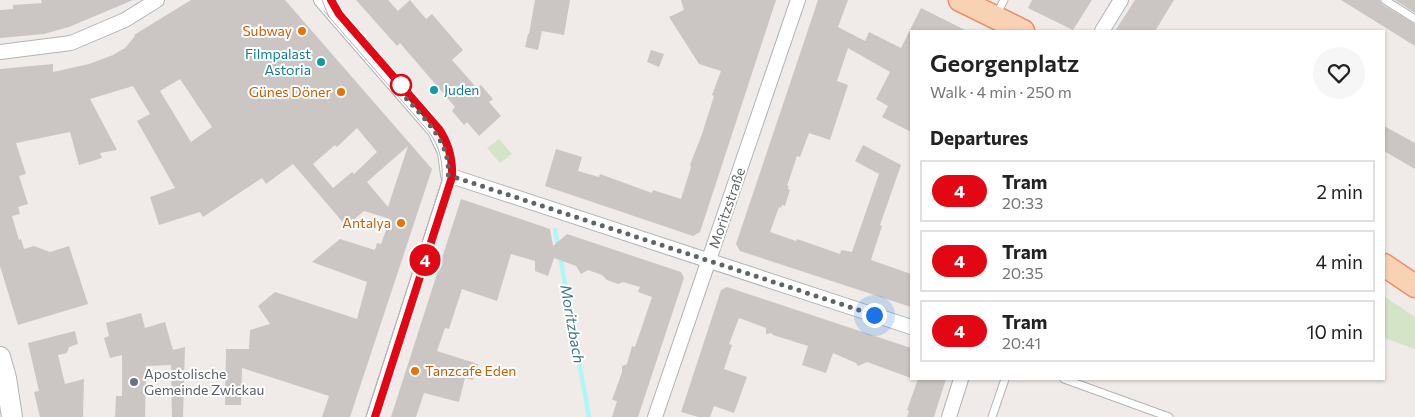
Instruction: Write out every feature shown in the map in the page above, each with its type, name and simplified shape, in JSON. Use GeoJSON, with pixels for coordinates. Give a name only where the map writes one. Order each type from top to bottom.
{"type":"FeatureCollection","features":[{"type":"Feature","properties":{"kind":"main road"},"geometry":{"type":"LineString","coordinates":[[960,0],[999,9],[1023,30]]}},
{"type":"Feature","properties":{"kind":"main road"},"geometry":{"type":"LineString","coordinates":[[1385,266],[1414,283]]}},
{"type":"Feature","properties":{"kind":"main road"},"geometry":{"type":"LineString","coordinates":[[0,357],[6,378],[12,417]]}},
{"type":"Feature","properties":{"kind":"street"},"geometry":{"type":"LineString","coordinates":[[0,52],[71,43],[125,20],[157,0]]}},
{"type":"Feature","properties":{"kind":"street"},"geometry":{"type":"LineString","coordinates":[[310,0],[328,4],[434,131],[445,152],[448,175],[910,327]]}},
{"type":"Feature","properties":{"kind":"street","name":"Moritzstraße"},"geometry":{"type":"LineString","coordinates":[[655,417],[798,0]]}},
{"type":"Feature","properties":{"kind":"street"},"geometry":{"type":"LineString","coordinates":[[1103,30],[1121,0]]}},
{"type":"Feature","properties":{"kind":"street"},"geometry":{"type":"LineString","coordinates":[[949,417],[961,380]]}},
{"type":"Feature","properties":{"kind":"lane"},"geometry":{"type":"LineString","coordinates":[[1385,0],[1415,19]]}},
{"type":"Feature","properties":{"kind":"lane"},"geometry":{"type":"LineString","coordinates":[[370,417],[448,175]]}},
{"type":"Feature","properties":{"kind":"lane"},"geometry":{"type":"LineString","coordinates":[[992,417],[1005,380]]}},
{"type":"Feature","properties":{"kind":"lane"},"geometry":{"type":"LineString","coordinates":[[1067,380],[1169,417]]}},
{"type":"Feature","properties":{"kind":"green space"},"geometry":{"type":"Polygon","coordinates":[[[499,139],[512,154],[500,163],[487,148],[499,139]]]}},
{"type":"Feature","properties":{"kind":"green space"},"geometry":{"type":"Polygon","coordinates":[[[1385,297],[1415,317],[1415,349],[1385,338],[1385,297]]]}},
{"type":"Feature","properties":{"kind":"building"},"geometry":{"type":"Polygon","coordinates":[[[41,0],[133,0],[69,27],[44,34],[0,38],[0,10],[13,9],[13,5],[42,3],[41,0]]]}},
{"type":"Feature","properties":{"kind":"building"},"geometry":{"type":"Polygon","coordinates":[[[191,0],[285,0],[432,169],[350,417],[322,417],[329,396],[242,368],[241,405],[225,405],[226,349],[249,349],[250,330],[270,324],[258,306],[275,292],[357,319],[367,282],[312,262],[340,239],[375,250],[377,243],[381,244],[390,219],[364,211],[346,226],[293,164],[266,184],[262,178],[203,217],[200,212],[159,225],[150,197],[175,188],[137,121],[150,114],[133,86],[90,99],[117,150],[100,153],[102,158],[79,165],[70,132],[16,143],[26,174],[19,176],[28,204],[18,207],[20,214],[12,216],[19,240],[21,239],[24,249],[34,246],[50,252],[69,246],[88,304],[18,325],[0,266],[0,69],[53,64],[53,72],[89,64],[113,55],[125,48],[134,35],[191,0]],[[180,79],[160,91],[191,142],[212,127],[180,79]],[[357,128],[337,147],[335,145],[313,164],[333,188],[352,172],[354,174],[377,152],[357,128]],[[408,146],[367,182],[388,207],[408,146]]]}},
{"type":"Feature","properties":{"kind":"building"},"geometry":{"type":"Polygon","coordinates":[[[356,0],[388,0],[398,11],[410,0],[426,19],[432,14],[463,50],[452,60],[477,88],[481,85],[493,99],[489,102],[501,116],[479,136],[467,122],[464,125],[452,111],[455,107],[400,43],[397,46],[356,0]]]}},
{"type":"Feature","properties":{"kind":"building"},"geometry":{"type":"Polygon","coordinates":[[[535,0],[570,0],[564,35],[542,31],[538,50],[525,47],[535,0]]]}},
{"type":"Feature","properties":{"kind":"building"},"geometry":{"type":"Polygon","coordinates":[[[681,0],[776,0],[700,232],[693,236],[545,186],[556,149],[582,157],[578,171],[599,177],[600,174],[652,193],[653,190],[681,199],[690,165],[702,134],[714,96],[712,95],[721,71],[699,64],[669,17],[684,10],[681,0]]]}},
{"type":"Feature","properties":{"kind":"building"},"geometry":{"type":"Polygon","coordinates":[[[818,0],[848,0],[838,27],[865,41],[869,32],[901,48],[910,30],[910,131],[882,117],[888,106],[876,99],[890,72],[848,48],[837,81],[848,85],[830,140],[809,133],[800,157],[797,156],[787,186],[789,186],[788,189],[790,190],[785,206],[779,207],[770,232],[840,254],[841,250],[852,252],[879,174],[855,161],[863,145],[901,165],[880,225],[882,226],[871,260],[910,274],[910,307],[740,251],[736,244],[818,0]]]}},
{"type":"Feature","properties":{"kind":"building"},"geometry":{"type":"Polygon","coordinates":[[[1032,0],[1092,0],[1073,30],[1028,8],[1032,0]]]}},
{"type":"Feature","properties":{"kind":"building"},"geometry":{"type":"Polygon","coordinates":[[[1135,0],[1174,0],[1156,30],[1116,30],[1135,0]]]}},
{"type":"Feature","properties":{"kind":"building"},"geometry":{"type":"Polygon","coordinates":[[[1341,0],[1380,0],[1382,4],[1415,24],[1415,46],[1341,0]]]}},
{"type":"Feature","properties":{"kind":"building"},"geometry":{"type":"Polygon","coordinates":[[[1395,0],[1415,0],[1415,13],[1395,0]]]}},
{"type":"Feature","properties":{"kind":"building"},"geometry":{"type":"Polygon","coordinates":[[[921,8],[965,30],[910,30],[921,8]]]}},
{"type":"Feature","properties":{"kind":"building"},"geometry":{"type":"Polygon","coordinates":[[[651,50],[664,54],[659,67],[647,62],[651,50]]]}},
{"type":"Feature","properties":{"kind":"building"},"geometry":{"type":"Polygon","coordinates":[[[1385,127],[1415,143],[1415,169],[1385,152],[1385,127]]]}},
{"type":"Feature","properties":{"kind":"building"},"geometry":{"type":"Polygon","coordinates":[[[461,199],[550,229],[553,246],[567,234],[681,272],[684,278],[638,417],[612,417],[617,401],[612,400],[622,372],[622,366],[627,364],[632,346],[635,347],[652,297],[638,292],[640,287],[623,282],[618,284],[588,270],[581,274],[576,266],[554,258],[548,276],[535,271],[535,261],[511,254],[497,301],[462,289],[449,329],[445,328],[437,351],[478,364],[473,380],[465,378],[459,402],[424,393],[416,417],[391,417],[461,199]]]}},
{"type":"Feature","properties":{"kind":"building"},"geometry":{"type":"Polygon","coordinates":[[[727,287],[910,348],[910,378],[867,362],[858,366],[856,363],[833,353],[826,373],[802,365],[808,346],[771,333],[766,334],[766,328],[739,318],[729,344],[732,345],[724,369],[747,377],[734,413],[714,406],[710,417],[698,417],[681,412],[721,290],[727,287]]]}},
{"type":"Feature","properties":{"kind":"building"},"geometry":{"type":"Polygon","coordinates":[[[141,313],[145,328],[165,322],[173,350],[185,347],[183,417],[172,417],[171,365],[146,366],[145,417],[115,417],[116,396],[122,396],[122,355],[110,358],[104,338],[109,336],[106,323],[141,313]]]}},
{"type":"Feature","properties":{"kind":"building"},"geometry":{"type":"Polygon","coordinates":[[[75,331],[78,344],[69,347],[67,353],[58,355],[65,384],[84,379],[83,417],[40,417],[34,392],[39,391],[28,343],[75,331]]]}},
{"type":"Feature","properties":{"kind":"building"},"geometry":{"type":"Polygon","coordinates":[[[918,380],[946,380],[934,417],[907,417],[909,411],[907,410],[918,380]]]}},
{"type":"Feature","properties":{"kind":"waterway","name":"Moritzbach"},"geometry":{"type":"LineString","coordinates":[[555,230],[558,246]]}},
{"type":"Feature","properties":{"kind":"waterway","name":"Moritzbach"},"geometry":{"type":"LineString","coordinates":[[560,256],[589,417]]}},
{"type":"Feature","properties":{"kind":"tram line"},"geometry":{"type":"LineString","coordinates":[[322,0],[329,17]]}},
{"type":"Feature","properties":{"kind":"tram line","name":"4"},"geometry":{"type":"LineString","coordinates":[[331,0],[339,14],[439,129],[450,150],[452,160],[452,177],[375,417]]}},
{"type":"Feature","properties":{"kind":"tram line"},"geometry":{"type":"LineString","coordinates":[[331,5],[439,129],[448,146],[452,164],[452,177],[375,417]]}},
{"type":"Feature","properties":{"kind":"tram line"},"geometry":{"type":"LineString","coordinates":[[324,11],[429,132],[438,149],[442,167],[442,180],[366,417]]}},
{"type":"Feature","properties":{"kind":"place","name":"Subway"},"geometry":{"type":"Point","coordinates":[302,31]}},
{"type":"Feature","properties":{"kind":"place","name":"Filmpalast Astoria"},"geometry":{"type":"Point","coordinates":[321,62]}},
{"type":"Feature","properties":{"kind":"place","name":"Juden"},"geometry":{"type":"Point","coordinates":[434,90]}},
{"type":"Feature","properties":{"kind":"place","name":"Günes Döner"},"geometry":{"type":"Point","coordinates":[341,92]}},
{"type":"Feature","properties":{"kind":"place","name":"Antalya"},"geometry":{"type":"Point","coordinates":[401,223]}},
{"type":"Feature","properties":{"kind":"place","name":"Tanzcafe Eden"},"geometry":{"type":"Point","coordinates":[415,371]}},
{"type":"Feature","properties":{"kind":"place","name":"Apostolische Gemeinde Zwickau"},"geometry":{"type":"Point","coordinates":[134,382]}},
{"type":"Feature","properties":{"kind":"route"},"geometry":{"type":"LineString","coordinates":[[401,85],[398,89],[440,139],[445,152],[448,175],[874,315]]}}]}
